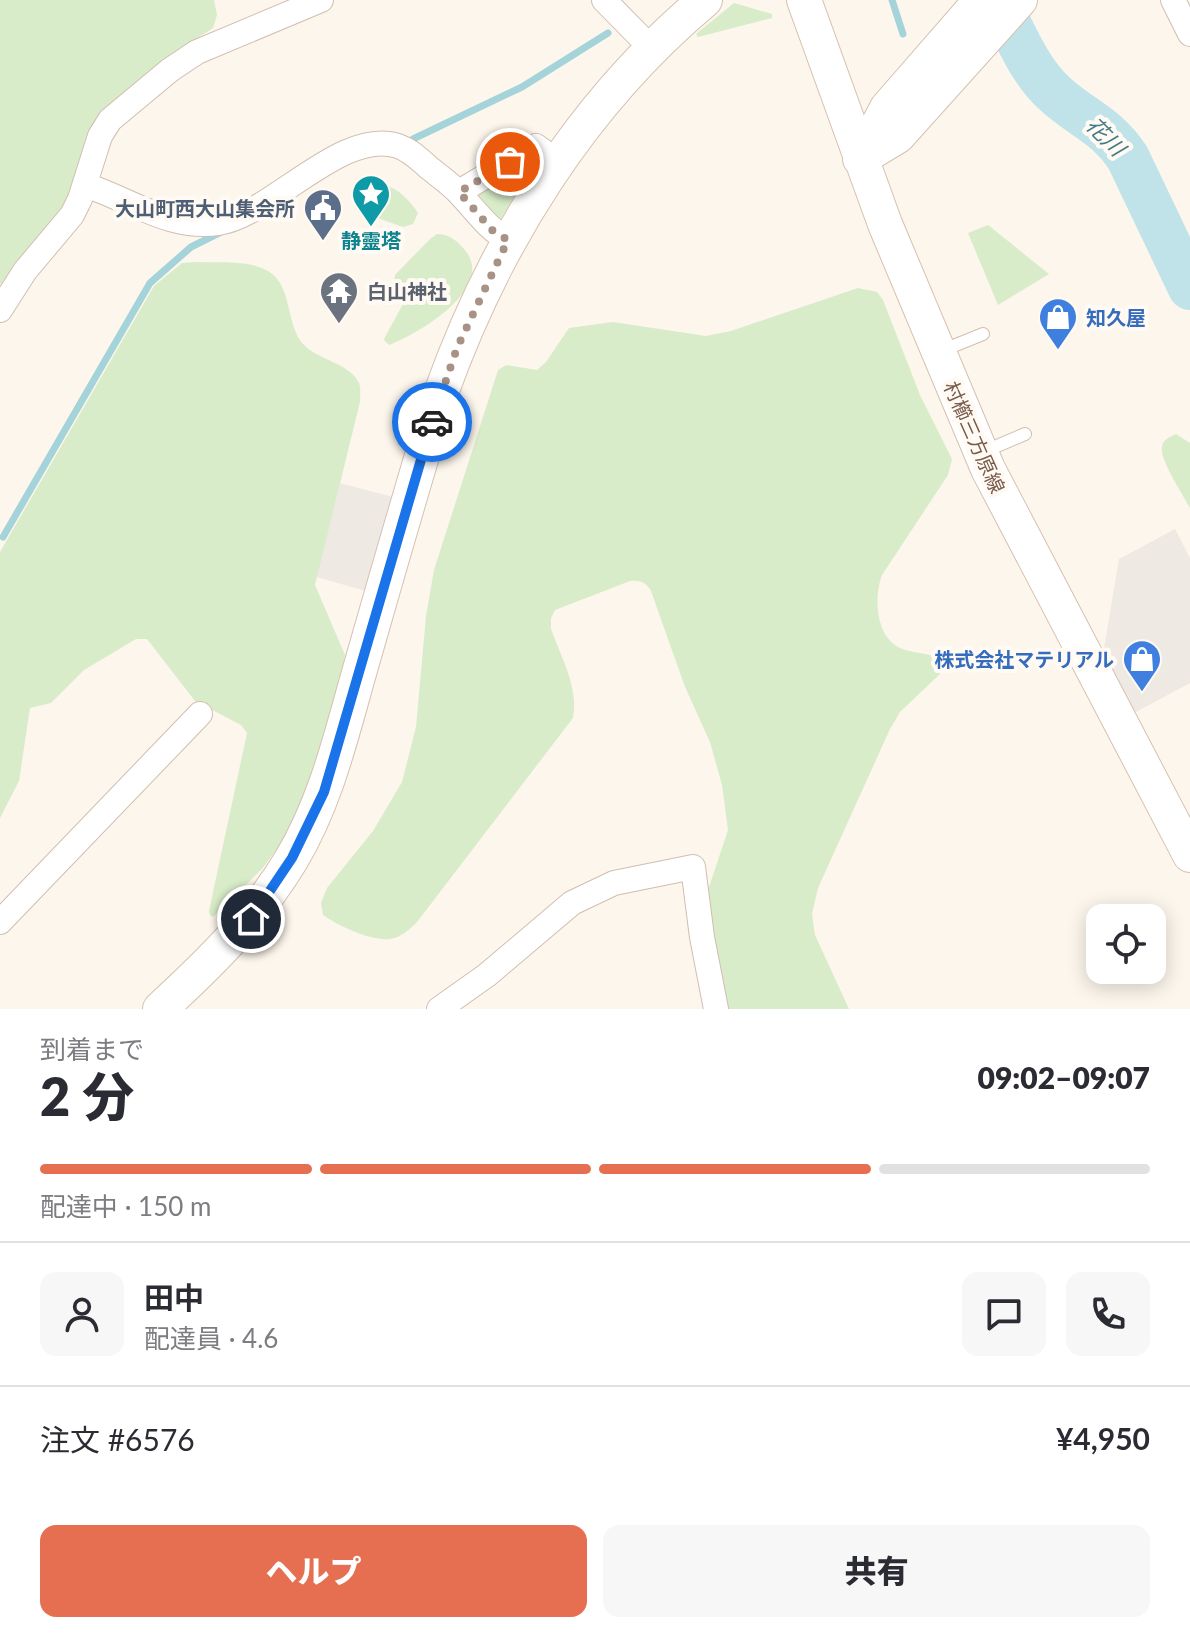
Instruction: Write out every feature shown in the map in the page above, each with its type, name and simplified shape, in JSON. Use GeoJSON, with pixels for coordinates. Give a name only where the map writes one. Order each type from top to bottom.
{"type":"FeatureCollection","features":[{"type":"Feature","properties":{"kind":"street"},"geometry":{"type":"LineString","coordinates":[[0,310],[25,271],[72,215],[100,136],[110,120],[170,70],[212,45],[321,0]]}},
{"type":"Feature","properties":{"kind":"street"},"geometry":{"type":"LineString","coordinates":[[604,0],[652,49]]}},
{"type":"Feature","properties":{"kind":"street"},"geometry":{"type":"LineString","coordinates":[[160,1009],[251,919],[292,858],[309,826],[335,757],[441,393],[475,305],[508,240],[558,162],[599,107],[652,49],[705,0]]}},
{"type":"Feature","properties":{"kind":"street","name":"村櫛三方原線"},"geometry":{"type":"LineString","coordinates":[[804,0],[860,159],[981,453],[1190,855]]}},
{"type":"Feature","properties":{"kind":"street"},"geometry":{"type":"LineString","coordinates":[[860,159],[887,108],[977,19],[1020,0]]}},
{"type":"Feature","properties":{"kind":"street"},"geometry":{"type":"LineString","coordinates":[[85,185],[155,215],[217,223],[245,214],[335,159],[367,145],[383,143],[399,146],[413,154],[459,192],[493,231],[508,240]]}},
{"type":"Feature","properties":{"kind":"street"},"geometry":{"type":"LineString","coordinates":[[459,192],[536,146],[558,162]]}},
{"type":"Feature","properties":{"kind":"street"},"geometry":{"type":"LineString","coordinates":[[0,922],[200,714]]}},
{"type":"Feature","properties":{"kind":"street"},"geometry":{"type":"LineString","coordinates":[[439,1009],[487,975],[572,903],[614,883],[693,867],[716,1009]]}},
{"type":"Feature","properties":{"kind":"lane"},"geometry":{"type":"LineString","coordinates":[[938,353],[983,334]]}},
{"type":"Feature","properties":{"kind":"lane"},"geometry":{"type":"LineString","coordinates":[[981,453],[1025,434]]}},
{"type":"Feature","properties":{"kind":"shaded area"},"geometry":{"type":"Polygon","coordinates":[[[340,483],[393,497],[366,591],[316,577],[340,483]]]}},
{"type":"Feature","properties":{"kind":"shaded area"},"geometry":{"type":"Polygon","coordinates":[[[1175,529],[1190,558],[1190,683],[1134,713],[1103,654],[1119,559],[1175,529]]]}},
{"type":"Feature","properties":{"kind":"green space"},"geometry":{"type":"Polygon","coordinates":[[[0,0],[214,0],[217,15],[213,28],[163,60],[101,112],[88,131],[69,194],[61,209],[0,285],[0,0]]]}},
{"type":"Feature","properties":{"kind":"green space"},"geometry":{"type":"Polygon","coordinates":[[[734,3],[772,14],[772,18],[698,37],[696,34],[734,3]]]}},
{"type":"Feature","properties":{"kind":"green space"},"geometry":{"type":"Polygon","coordinates":[[[531,159],[536,162],[498,223],[476,199],[477,192],[531,159]]]}},
{"type":"Feature","properties":{"kind":"green space"},"geometry":{"type":"Polygon","coordinates":[[[384,185],[399,192],[418,213],[413,224],[403,227],[375,217],[374,199],[384,185]]]}},
{"type":"Feature","properties":{"kind":"green space"},"geometry":{"type":"Polygon","coordinates":[[[988,225],[1049,274],[998,305],[968,233],[988,225]]]}},
{"type":"Feature","properties":{"kind":"green space"},"geometry":{"type":"Polygon","coordinates":[[[437,234],[452,238],[464,249],[472,264],[471,278],[450,307],[418,331],[389,345],[385,337],[403,304],[394,282],[395,275],[437,234]]]}},
{"type":"Feature","properties":{"kind":"green space"},"geometry":{"type":"Polygon","coordinates":[[[182,263],[248,264],[274,275],[285,293],[293,325],[303,344],[355,376],[360,390],[360,402],[315,585],[345,655],[341,679],[309,786],[285,838],[262,869],[213,917],[209,911],[247,733],[241,725],[195,701],[147,639],[136,639],[84,670],[51,703],[30,708],[19,781],[0,818],[0,552],[154,286],[182,263]]]}},
{"type":"Feature","properties":{"kind":"green space"},"geometry":{"type":"Polygon","coordinates":[[[858,288],[877,292],[883,300],[920,395],[952,459],[948,475],[882,575],[877,604],[881,624],[890,641],[902,649],[936,657],[940,674],[900,712],[890,729],[818,888],[812,914],[815,935],[849,1009],[725,1009],[709,918],[709,887],[728,830],[722,785],[710,742],[685,687],[651,591],[640,581],[630,581],[555,610],[551,629],[574,695],[573,718],[417,922],[398,937],[382,939],[355,932],[323,915],[321,903],[327,888],[373,831],[402,782],[416,727],[426,616],[434,570],[498,370],[506,365],[537,370],[569,328],[613,322],[706,336],[731,331],[858,288]]]}},
{"type":"Feature","properties":{"kind":"green space"},"geometry":{"type":"Polygon","coordinates":[[[1176,434],[1190,443],[1190,508],[1162,453],[1164,442],[1176,434]]]}},
{"type":"Feature","properties":{"kind":"waterway"},"geometry":{"type":"LineString","coordinates":[[892,0],[903,34]]}},
{"type":"Feature","properties":{"kind":"waterway","name":"花川"},"geometry":{"type":"LineString","coordinates":[[997,0],[1044,83],[1120,146],[1190,288]]}},
{"type":"Feature","properties":{"kind":"waterway"},"geometry":{"type":"LineString","coordinates":[[413,139],[522,87],[608,33]]}},
{"type":"Feature","properties":{"kind":"waterway"},"geometry":{"type":"LineString","coordinates":[[3,537],[150,283],[191,247],[221,232]]}},
{"type":"Feature","properties":{"kind":"way so far"},"geometry":{"type":"LineString","coordinates":[[432,422],[457,348],[508,240],[493,231],[459,192],[510,162]]}},
{"type":"Feature","properties":{"kind":"place","name":"静靈塔"},"geometry":{"type":"Point","coordinates":[371,228]}},
{"type":"Feature","properties":{"kind":"place","name":"大山町西大山集会所"},"geometry":{"type":"Point","coordinates":[323,242]}},
{"type":"Feature","properties":{"kind":"place","name":"白山神社"},"geometry":{"type":"Point","coordinates":[339,325]}},
{"type":"Feature","properties":{"kind":"place","name":"知久屋"},"geometry":{"type":"Point","coordinates":[1058,351]}},
{"type":"Feature","properties":{"kind":"place","name":"株式会社マテリアル"},"geometry":{"type":"Point","coordinates":[1142,693]}},
{"type":"Feature","properties":{"kind":"route"},"geometry":{"type":"LineString","coordinates":[[251,919],[292,858],[324,792],[432,422]]}}]}
